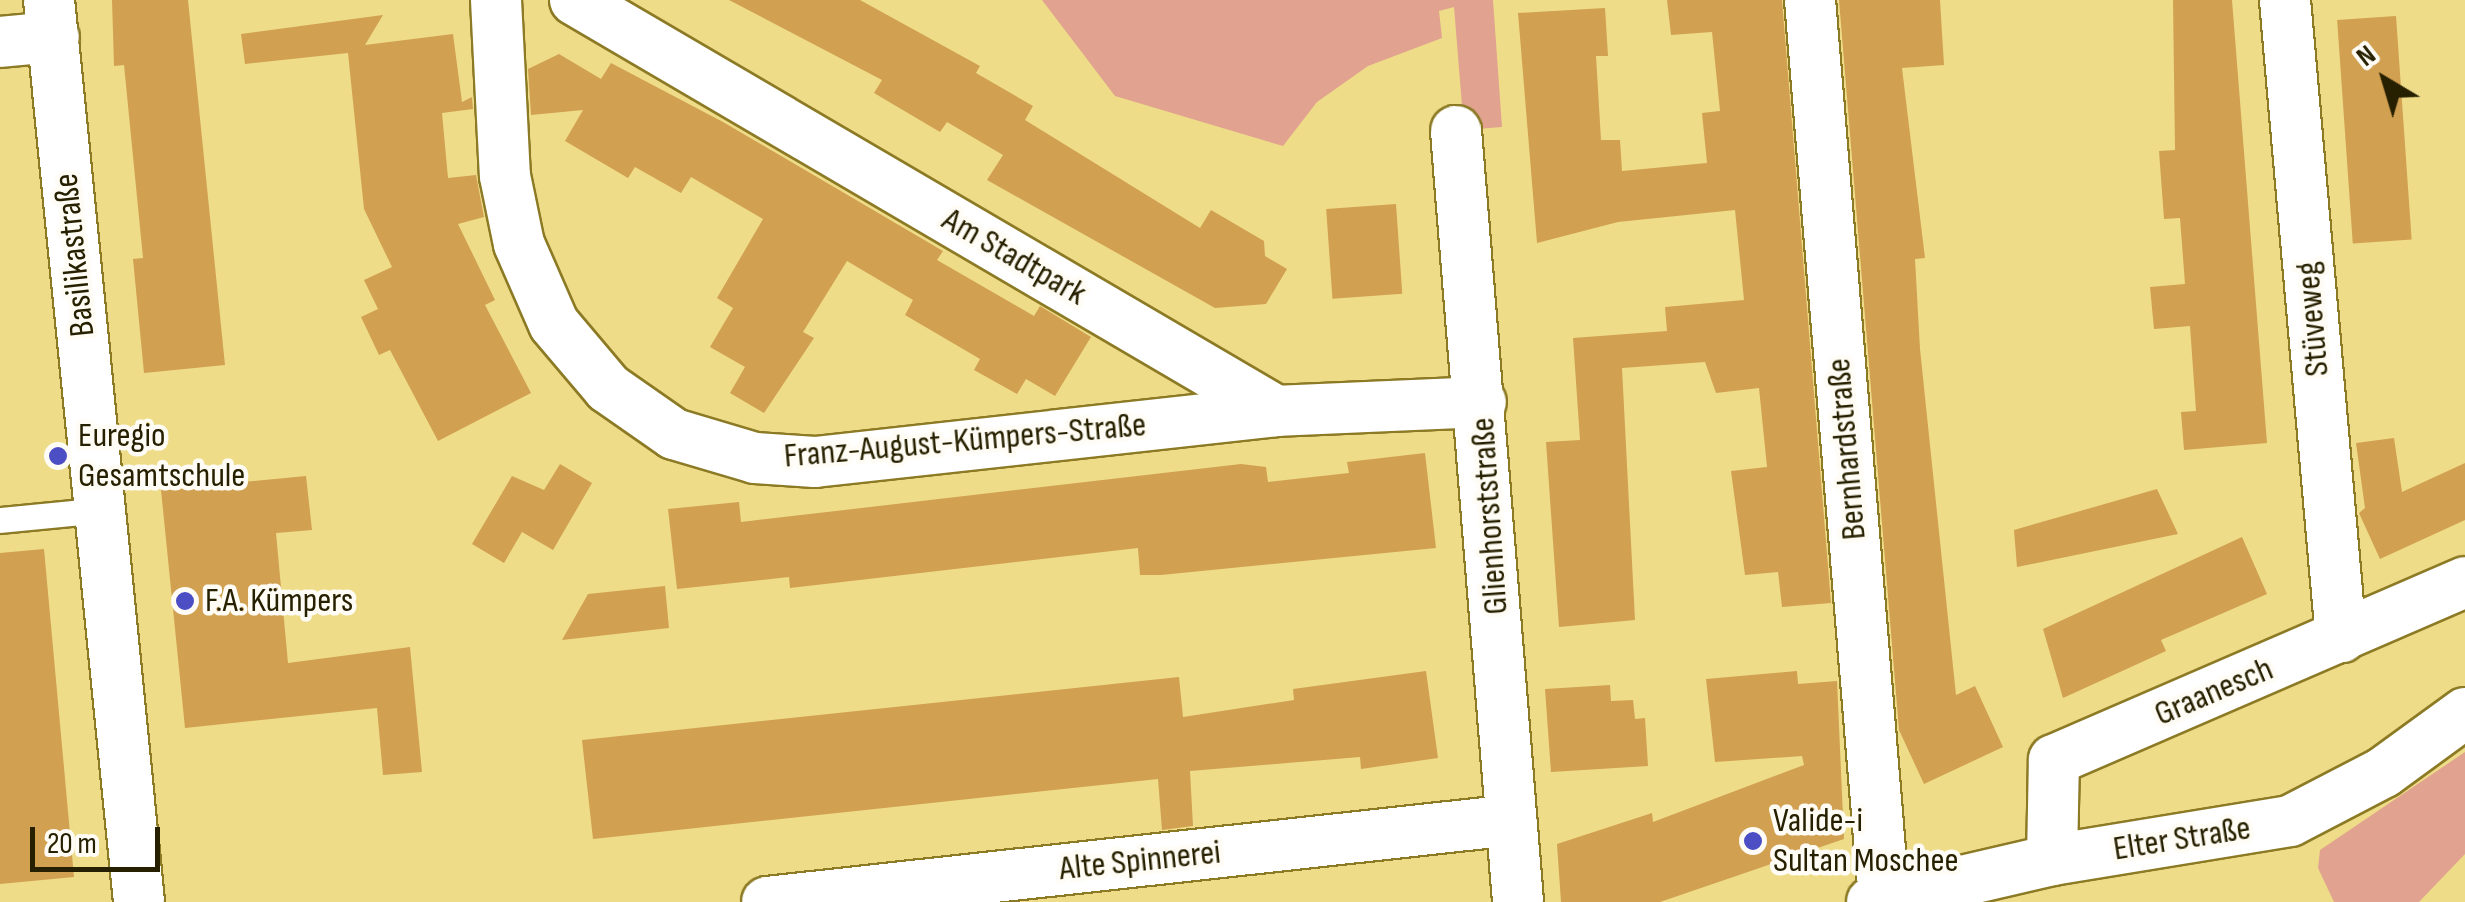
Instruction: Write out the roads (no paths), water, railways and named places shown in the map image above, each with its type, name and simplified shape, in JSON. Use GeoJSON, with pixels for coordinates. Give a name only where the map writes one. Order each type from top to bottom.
{"type":"FeatureCollection","features":[{"type":"Feature","properties":{"kind":"street","name":"Franz-August-Kümpers-Straße"},"geometry":{"type":"LineString","coordinates":[[496,0],[505,176],[519,244],[554,324],[608,388],[674,434],[755,458],[815,462],[1276,411]]}},
{"type":"Feature","properties":{"kind":"street","name":"Am Stadtpark"},"geometry":{"type":"LineString","coordinates":[[575,0],[1276,411]]}},
{"type":"Feature","properties":{"kind":"street","name":"Bernhardstraße"},"geometry":{"type":"LineString","coordinates":[[1810,0],[1878,900]]}},
{"type":"Feature","properties":{"kind":"street","name":"Stüveweg"},"geometry":{"type":"LineString","coordinates":[[2285,0],[2340,638]]}},
{"type":"Feature","properties":{"kind":"street"},"geometry":{"type":"LineString","coordinates":[[0,42],[51,18]]}},
{"type":"Feature","properties":{"kind":"street","name":"Basilikastraße"},"geometry":{"type":"LineString","coordinates":[[51,18],[139,902]]}},
{"type":"Feature","properties":{"kind":"street","name":"Glienhorststraße"},"geometry":{"type":"LineString","coordinates":[[1456,131],[1481,402],[1518,902]]}},
{"type":"Feature","properties":{"kind":"street"},"geometry":{"type":"LineString","coordinates":[[1276,411],[1481,402]]}},
{"type":"Feature","properties":{"kind":"street","name":"Graanesch"},"geometry":{"type":"LineString","coordinates":[[2052,860],[2054,760],[2465,582]]}},
{"type":"Feature","properties":{"kind":"street","name":"Elter Straße"},"geometry":{"type":"LineString","coordinates":[[1878,900],[2052,860],[2290,821],[2384,772],[2465,713]]}},
{"type":"Feature","properties":{"kind":"street","name":"Alte Spinnerei"},"geometry":{"type":"LineString","coordinates":[[768,902],[1512,820]]}},
{"type":"Feature","properties":{"kind":"lane"},"geometry":{"type":"LineString","coordinates":[[0,520],[102,510]]}},
{"type":"Feature","properties":{"kind":"place","name":"Euregio Gesamtschule"},"geometry":{"type":"Point","coordinates":[58,456]}},
{"type":"Feature","properties":{"kind":"place","name":"F.A. Kümpers"},"geometry":{"type":"Point","coordinates":[185,601]}},
{"type":"Feature","properties":{"kind":"place","name":"Valide-i Sultan Moschee"},"geometry":{"type":"Point","coordinates":[1753,841]}}]}
